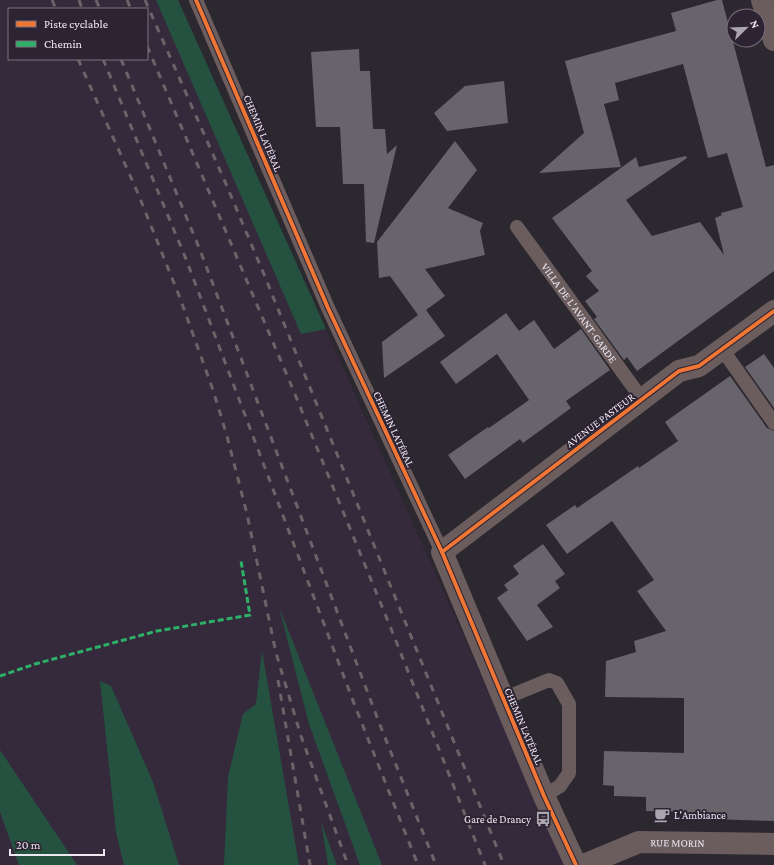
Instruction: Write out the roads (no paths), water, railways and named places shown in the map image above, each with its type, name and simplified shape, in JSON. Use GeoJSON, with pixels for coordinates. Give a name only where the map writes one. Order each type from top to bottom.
{"type":"FeatureCollection","features":[{"type":"Feature","properties":{"kind":"street"},"geometry":{"type":"LineString","coordinates":[[762,0],[774,40]]}},
{"type":"Feature","properties":{"kind":"street","name":"AVENUE PASTEUR"},"geometry":{"type":"LineString","coordinates":[[442,552],[679,371],[699,366],[774,311]]}},
{"type":"Feature","properties":{"kind":"street","name":"CHEMIN LATÉRAL"},"geometry":{"type":"LineString","coordinates":[[442,552],[502,700],[576,865]]}},
{"type":"Feature","properties":{"kind":"street","name":"RUE MORIN"},"geometry":{"type":"LineString","coordinates":[[584,865],[639,842],[774,844]]}},
{"type":"Feature","properties":{"kind":"lane","name":"CHEMIN LATÉRAL"},"geometry":{"type":"LineString","coordinates":[[196,0],[328,308],[442,552]]}},
{"type":"Feature","properties":{"kind":"lane","name":"VILLA DE L'AVANT-GARDE"},"geometry":{"type":"LineString","coordinates":[[517,227],[642,399]]}},
{"type":"Feature","properties":{"kind":"lane"},"geometry":{"type":"LineString","coordinates":[[722,349],[774,423]]}},
{"type":"Feature","properties":{"kind":"lane"},"geometry":{"type":"LineString","coordinates":[[502,700],[550,680],[557,683],[569,704],[569,773],[560,786],[544,796]]}},
{"type":"Feature","properties":{"kind":"railway"},"geometry":{"type":"LineString","coordinates":[[52,0],[56,8]]}},
{"type":"Feature","properties":{"kind":"railway"},"geometry":{"type":"LineString","coordinates":[[79,0],[82,8]]}},
{"type":"Feature","properties":{"kind":"railway"},"geometry":{"type":"LineString","coordinates":[[96,0],[100,8]]}},
{"type":"Feature","properties":{"kind":"railway"},"geometry":{"type":"LineString","coordinates":[[127,0],[131,8]]}},
{"type":"Feature","properties":{"kind":"railway"},"geometry":{"type":"LineString","coordinates":[[145,0],[263,272],[504,865]]}},
{"type":"Feature","properties":{"kind":"railway"},"geometry":{"type":"LineString","coordinates":[[148,48],[292,387],[392,631],[485,865]]}},
{"type":"Feature","properties":{"kind":"railway"},"geometry":{"type":"LineString","coordinates":[[78,60],[137,191],[180,298],[213,390],[227,436],[247,514],[276,653],[301,736],[348,865]]}},
{"type":"Feature","properties":{"kind":"railway"},"geometry":{"type":"LineString","coordinates":[[103,60],[186,259],[355,706],[418,865]]}},
{"type":"Feature","properties":{"kind":"railway"},"geometry":{"type":"LineString","coordinates":[[121,60],[200,250],[380,725],[436,865]]}},
{"type":"Feature","properties":{"kind":"railway"},"geometry":{"type":"LineString","coordinates":[[278,680],[310,865]]}},
{"type":"Feature","properties":{"kind":"place","name":"L'Ambiance"},"geometry":{"type":"Point","coordinates":[662,815]}},
{"type":"Feature","properties":{"kind":"place","name":"Gare de Drancy"},"geometry":{"type":"Point","coordinates":[543,819]}}]}
